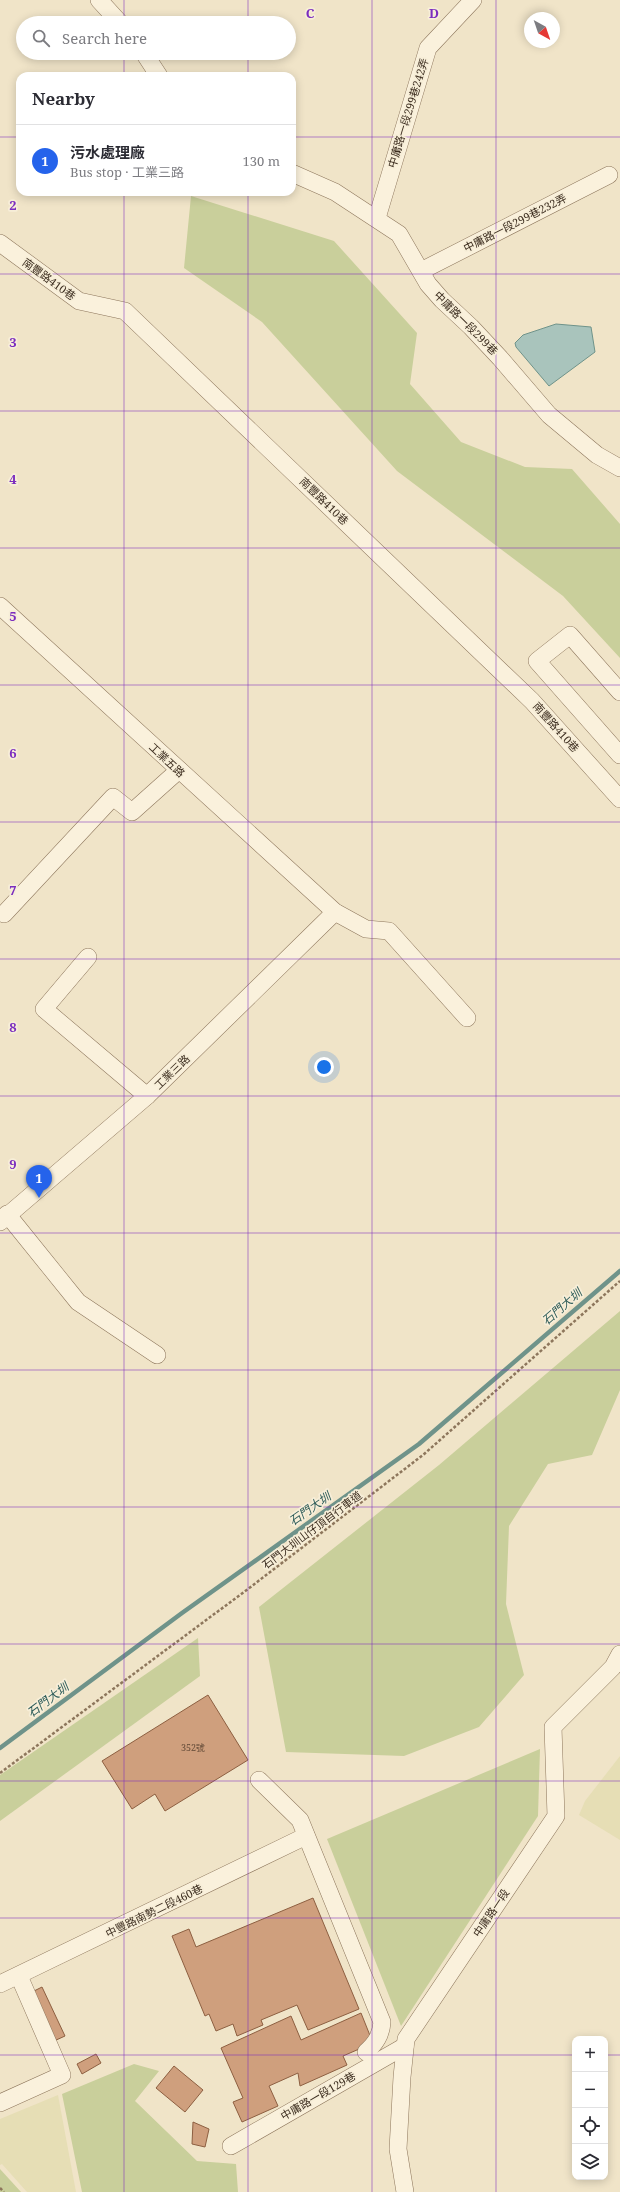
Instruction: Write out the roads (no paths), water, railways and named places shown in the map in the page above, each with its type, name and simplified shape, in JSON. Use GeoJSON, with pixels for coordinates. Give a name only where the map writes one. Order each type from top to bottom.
{"type":"FeatureCollection","features":[{"type":"Feature","properties":{"kind":"street"},"geometry":{"type":"LineString","coordinates":[[99,0],[114,16]]}},
{"type":"Feature","properties":{"kind":"street","name":"中庸路一段299巷242弄"},"geometry":{"type":"LineString","coordinates":[[377,218],[428,48],[473,0]]}},
{"type":"Feature","properties":{"kind":"street"},"geometry":{"type":"LineString","coordinates":[[149,60],[156,72]]}},
{"type":"Feature","properties":{"kind":"street","name":"中庸路一段299巷"},"geometry":{"type":"LineString","coordinates":[[296,175],[335,192],[377,218],[399,234],[421,271],[442,300],[490,347],[549,415],[597,455],[620,468]]}},
{"type":"Feature","properties":{"kind":"street","name":"中庸路一段299巷232弄"},"geometry":{"type":"LineString","coordinates":[[421,271],[609,175]]}},
{"type":"Feature","properties":{"kind":"street","name":"南豐路410巷"},"geometry":{"type":"LineString","coordinates":[[0,244],[79,301],[125,311],[532,701],[620,799]]}},
{"type":"Feature","properties":{"kind":"street","name":"工業五路"},"geometry":{"type":"LineString","coordinates":[[0,606],[335,912],[366,929],[389,931],[467,1018]]}},
{"type":"Feature","properties":{"kind":"street"},"geometry":{"type":"LineString","coordinates":[[620,692],[570,635],[537,661],[620,755]]}},
{"type":"Feature","properties":{"kind":"street"},"geometry":{"type":"LineString","coordinates":[[4,914],[113,797],[132,812],[179,770]]}},
{"type":"Feature","properties":{"kind":"street","name":"工業三路"},"geometry":{"type":"LineString","coordinates":[[4,1218],[147,1096],[335,912]]}},
{"type":"Feature","properties":{"kind":"street"},"geometry":{"type":"LineString","coordinates":[[88,957],[44,1009],[147,1096]]}},
{"type":"Feature","properties":{"kind":"street"},"geometry":{"type":"LineString","coordinates":[[4,1218],[78,1302],[157,1355]]}},
{"type":"Feature","properties":{"kind":"street","name":"中庸路一段"},"geometry":{"type":"LineString","coordinates":[[404,2192],[398,2149],[406,2039],[556,1816],[553,1727],[612,1667],[620,1654]]}},
{"type":"Feature","properties":{"kind":"street"},"geometry":{"type":"LineString","coordinates":[[259,1780],[300,1820],[382,2022],[381,2033],[373,2046],[366,2052]]}},
{"type":"Feature","properties":{"kind":"street","name":"中豐路南勢二段460巷"},"geometry":{"type":"LineString","coordinates":[[0,1984],[306,1836]]}},
{"type":"Feature","properties":{"kind":"street"},"geometry":{"type":"LineString","coordinates":[[0,2103],[62,2076],[19,1976]]}},
{"type":"Feature","properties":{"kind":"street","name":"中庸路一段129巷"},"geometry":{"type":"LineString","coordinates":[[231,2146],[405,2046]]}},
{"type":"Feature","properties":{"kind":"water"},"geometry":{"type":"Polygon","coordinates":[[[556,324],[591,327],[595,352],[549,386],[516,347],[515,343],[523,335],[556,324]]]}},
{"type":"Feature","properties":{"kind":"waterway","name":"石門大圳"},"geometry":{"type":"LineString","coordinates":[[0,1748],[182,1613],[419,1444],[620,1271]]}},
{"type":"Feature","properties":{"kind":"place","name":"污水處理廠"},"geometry":{"type":"Point","coordinates":[39,1198]}}]}
